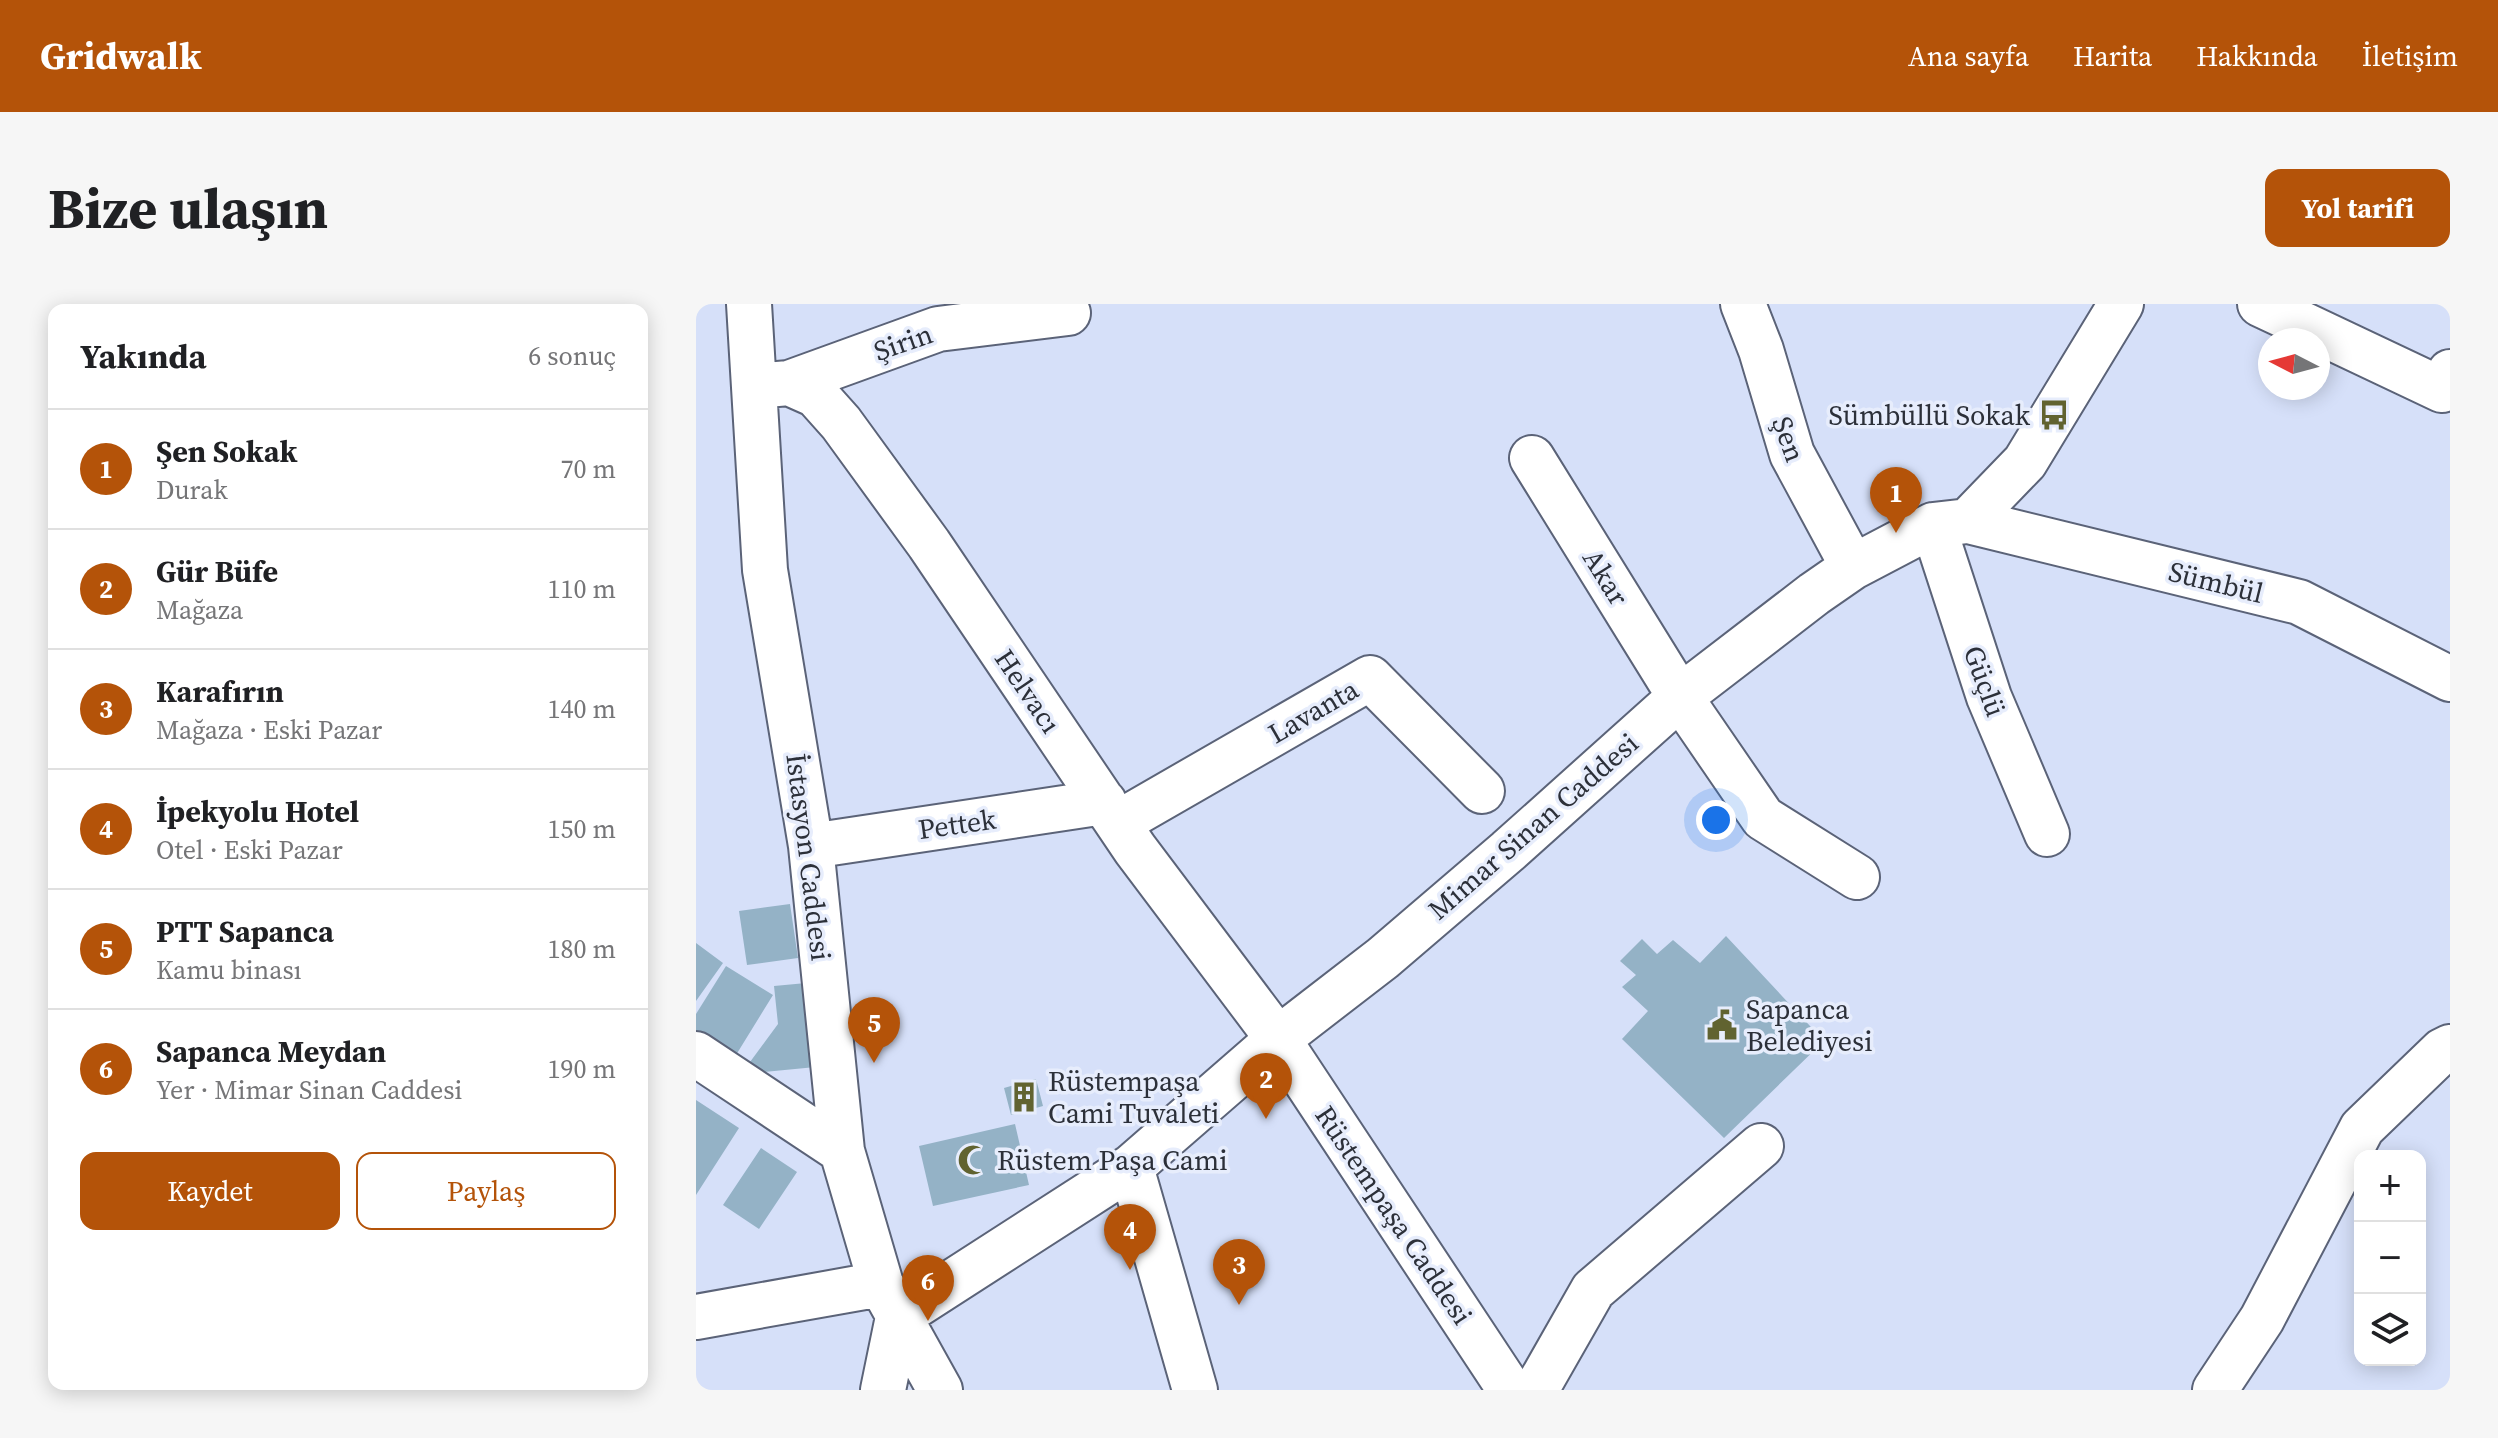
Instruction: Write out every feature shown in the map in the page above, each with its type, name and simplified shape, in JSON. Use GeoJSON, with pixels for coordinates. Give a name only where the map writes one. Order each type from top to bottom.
{"type":"FeatureCollection","features":[{"type":"Feature","properties":{"kind":"street","name":"İstasyon Caddesi"},"geometry":{"type":"LineString","coordinates":[[749,304],[772,384],[765,570],[811,846],[842,1151],[890,1301],[940,1390]]}},
{"type":"Feature","properties":{"kind":"street","name":"Şen"},"geometry":{"type":"LineString","coordinates":[[1743,304],[1761,350],[1792,454],[1853,567]]}},
{"type":"Feature","properties":{"kind":"street","name":"Mimar Sinan Caddesi"},"geometry":{"type":"LineString","coordinates":[[890,1301],[1131,1167],[1278,1039],[1383,958],[1508,851],[1680,697],[1853,567],[1950,523],[2025,462],[2121,304]]}},
{"type":"Feature","properties":{"kind":"street"},"geometry":{"type":"LineString","coordinates":[[2260,304],[2442,390],[2450,372]]}},
{"type":"Feature","properties":{"kind":"street","name":"Şirin"},"geometry":{"type":"LineString","coordinates":[[772,384],[938,329],[1068,313]]}},
{"type":"Feature","properties":{"kind":"street","name":"Helvacı"},"geometry":{"type":"LineString","coordinates":[[772,384],[816,395],[841,423],[929,544],[1111,813],[1278,1039]]}},
{"type":"Feature","properties":{"kind":"street","name":"Akar"},"geometry":{"type":"LineString","coordinates":[[1532,458],[1680,697],[1763,818],[1857,877]]}},
{"type":"Feature","properties":{"kind":"street","name":"Sümbül"},"geometry":{"type":"LineString","coordinates":[[1950,523],[2299,602],[2450,679]]}},
{"type":"Feature","properties":{"kind":"street","name":"Güçlü"},"geometry":{"type":"LineString","coordinates":[[1950,523],[1989,697],[2047,834]]}},
{"type":"Feature","properties":{"kind":"street","name":"Lavanta"},"geometry":{"type":"LineString","coordinates":[[1111,813],[1370,678],[1482,791]]}},
{"type":"Feature","properties":{"kind":"street","name":"Pettek"},"geometry":{"type":"LineString","coordinates":[[811,846],[1111,813]]}},
{"type":"Feature","properties":{"kind":"street","name":"Rüstempaşa Caddesi"},"geometry":{"type":"LineString","coordinates":[[1278,1039],[1510,1390]]}},
{"type":"Feature","properties":{"kind":"street"},"geometry":{"type":"LineString","coordinates":[[2215,1390],[2262,1319],[2362,1128],[2442,1051],[2450,1047]]}},
{"type":"Feature","properties":{"kind":"street"},"geometry":{"type":"LineString","coordinates":[[696,1054],[842,1151]]}},
{"type":"Feature","properties":{"kind":"street"},"geometry":{"type":"LineString","coordinates":[[1536,1390],[1593,1290],[1761,1146]]}},
{"type":"Feature","properties":{"kind":"street"},"geometry":{"type":"LineString","coordinates":[[1131,1167],[1195,1390]]}},
{"type":"Feature","properties":{"kind":"street"},"geometry":{"type":"LineString","coordinates":[[696,1317],[890,1301],[883,1390]]}},
{"type":"Feature","properties":{"kind":"building"},"geometry":{"type":"Polygon","coordinates":[[[790,904],[798,958],[747,965],[739,911],[790,904]]]}},
{"type":"Feature","properties":{"kind":"building","name":"Sapanca Belediyesi"},"geometry":{"type":"Polygon","coordinates":[[[1726,936],[1824,1041],[1724,1138],[1622,1039],[1648,1011],[1622,987],[1636,975],[1620,961],[1642,939],[1657,954],[1673,940],[1700,963],[1726,936]]]}},
{"type":"Feature","properties":{"kind":"building"},"geometry":{"type":"Polygon","coordinates":[[[696,943],[723,963],[696,1001],[696,943]]]}},
{"type":"Feature","properties":{"kind":"building"},"geometry":{"type":"Polygon","coordinates":[[[726,966],[773,995],[736,1055],[696,1030],[696,1014],[726,966]]]}},
{"type":"Feature","properties":{"kind":"building"},"geometry":{"type":"Polygon","coordinates":[[[817,982],[826,1066],[764,1072],[750,1062],[778,1024],[774,986],[817,982]]]}},
{"type":"Feature","properties":{"kind":"building","name":"Rüstempaşa Cami Tuvaleti"},"geometry":{"type":"Polygon","coordinates":[[[1036,1079],[1043,1106],[1011,1115],[1004,1088],[1036,1079]]]}},
{"type":"Feature","properties":{"kind":"building"},"geometry":{"type":"Polygon","coordinates":[[[696,1100],[739,1128],[696,1195],[696,1100]]]}},
{"type":"Feature","properties":{"kind":"building","name":"Rüstem Paşa Cami"},"geometry":{"type":"Polygon","coordinates":[[[1015,1124],[1029,1185],[933,1206],[919,1146],[1015,1124]]]}},
{"type":"Feature","properties":{"kind":"building"},"geometry":{"type":"Polygon","coordinates":[[[761,1148],[797,1172],[759,1229],[723,1205],[761,1148]]]}},
{"type":"Feature","properties":{"kind":"place","name":"Sümbüllü Sokak"},"geometry":{"type":"Point","coordinates":[2054,415]}},
{"type":"Feature","properties":{"kind":"place","name":"Şen Sokak"},"geometry":{"type":"Point","coordinates":[1896,533]}},
{"type":"Feature","properties":{"kind":"place","name":"Sapanca Belediyesi"},"geometry":{"type":"Point","coordinates":[1722,1025]}},
{"type":"Feature","properties":{"kind":"place","name":"PTT Sapanca"},"geometry":{"type":"Point","coordinates":[874,1063]}},
{"type":"Feature","properties":{"kind":"place","name":"Rüstempaşa Cami Tuvaleti"},"geometry":{"type":"Point","coordinates":[1024,1097]}},
{"type":"Feature","properties":{"kind":"place","name":"Gür Büfe"},"geometry":{"type":"Point","coordinates":[1266,1119]}},
{"type":"Feature","properties":{"kind":"place","name":"Rüstem Paşa Cami"},"geometry":{"type":"Point","coordinates":[973,1160]}},
{"type":"Feature","properties":{"kind":"place","name":"İpekyolu Hotel"},"geometry":{"type":"Point","coordinates":[1130,1270]}},
{"type":"Feature","properties":{"kind":"place","name":"Karafırın"},"geometry":{"type":"Point","coordinates":[1239,1305]}},
{"type":"Feature","properties":{"kind":"place","name":"Sapanca Meydan"},"geometry":{"type":"Point","coordinates":[928,1321]}}]}
